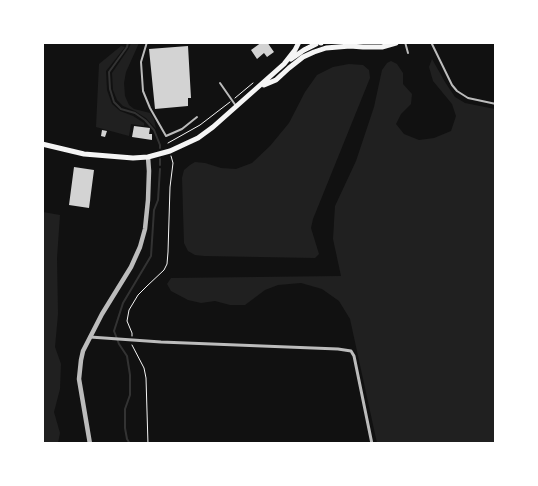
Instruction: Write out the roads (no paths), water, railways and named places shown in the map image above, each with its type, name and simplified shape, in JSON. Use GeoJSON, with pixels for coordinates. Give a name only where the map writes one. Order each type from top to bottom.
{"type":"FeatureCollection","features":[{"type":"Feature","properties":{"kind":"main road"},"geometry":{"type":"LineString","coordinates":[[42,144],[84,154],[133,158],[148,157],[170,151],[198,138],[213,127],[284,64],[296,50],[299,42]]}},
{"type":"Feature","properties":{"kind":"main road"},"geometry":{"type":"LineString","coordinates":[[310,42],[320,43]]}},
{"type":"Feature","properties":{"kind":"main road"},"geometry":{"type":"LineString","coordinates":[[386,42],[397,43]]}},
{"type":"Feature","properties":{"kind":"main road"},"geometry":{"type":"LineString","coordinates":[[284,64],[304,50],[320,43]]}},
{"type":"Feature","properties":{"kind":"main road"},"geometry":{"type":"LineString","coordinates":[[259,88],[276,80],[303,57],[326,48],[350,46],[382,47],[397,43]]}},
{"type":"Feature","properties":{"kind":"street"},"geometry":{"type":"LineString","coordinates":[[90,444],[79,379],[81,360],[102,314],[131,267],[140,247],[145,229],[148,200],[148,157]]}},
{"type":"Feature","properties":{"kind":"street"},"geometry":{"type":"LineString","coordinates":[[90,337],[342,349],[351,351],[354,356],[372,444]]}},
{"type":"Feature","properties":{"kind":"lane"},"geometry":{"type":"LineString","coordinates":[[147,42],[141,62],[143,91],[150,108],[166,136],[182,129],[197,117]]}},
{"type":"Feature","properties":{"kind":"lane"},"geometry":{"type":"LineString","coordinates":[[405,42],[408,53]]}},
{"type":"Feature","properties":{"kind":"lane"},"geometry":{"type":"LineString","coordinates":[[431,42],[452,85],[457,91],[468,98],[496,104]]}},
{"type":"Feature","properties":{"kind":"lane"},"geometry":{"type":"LineString","coordinates":[[220,83],[236,106]]}},
{"type":"Feature","properties":{"kind":"waterway"},"geometry":{"type":"LineString","coordinates":[[128,42],[127,47],[109,72],[110,89],[114,102],[121,109],[135,113],[154,130],[160,148]]}},
{"type":"Feature","properties":{"kind":"waterway"},"geometry":{"type":"LineString","coordinates":[[160,159],[160,165]]}},
{"type":"Feature","properties":{"kind":"waterway"},"geometry":{"type":"LineString","coordinates":[[130,444],[125,428],[125,409],[130,395],[130,375],[127,356],[119,344],[114,331],[123,303],[151,256],[154,210],[158,200],[160,169]]}}]}
